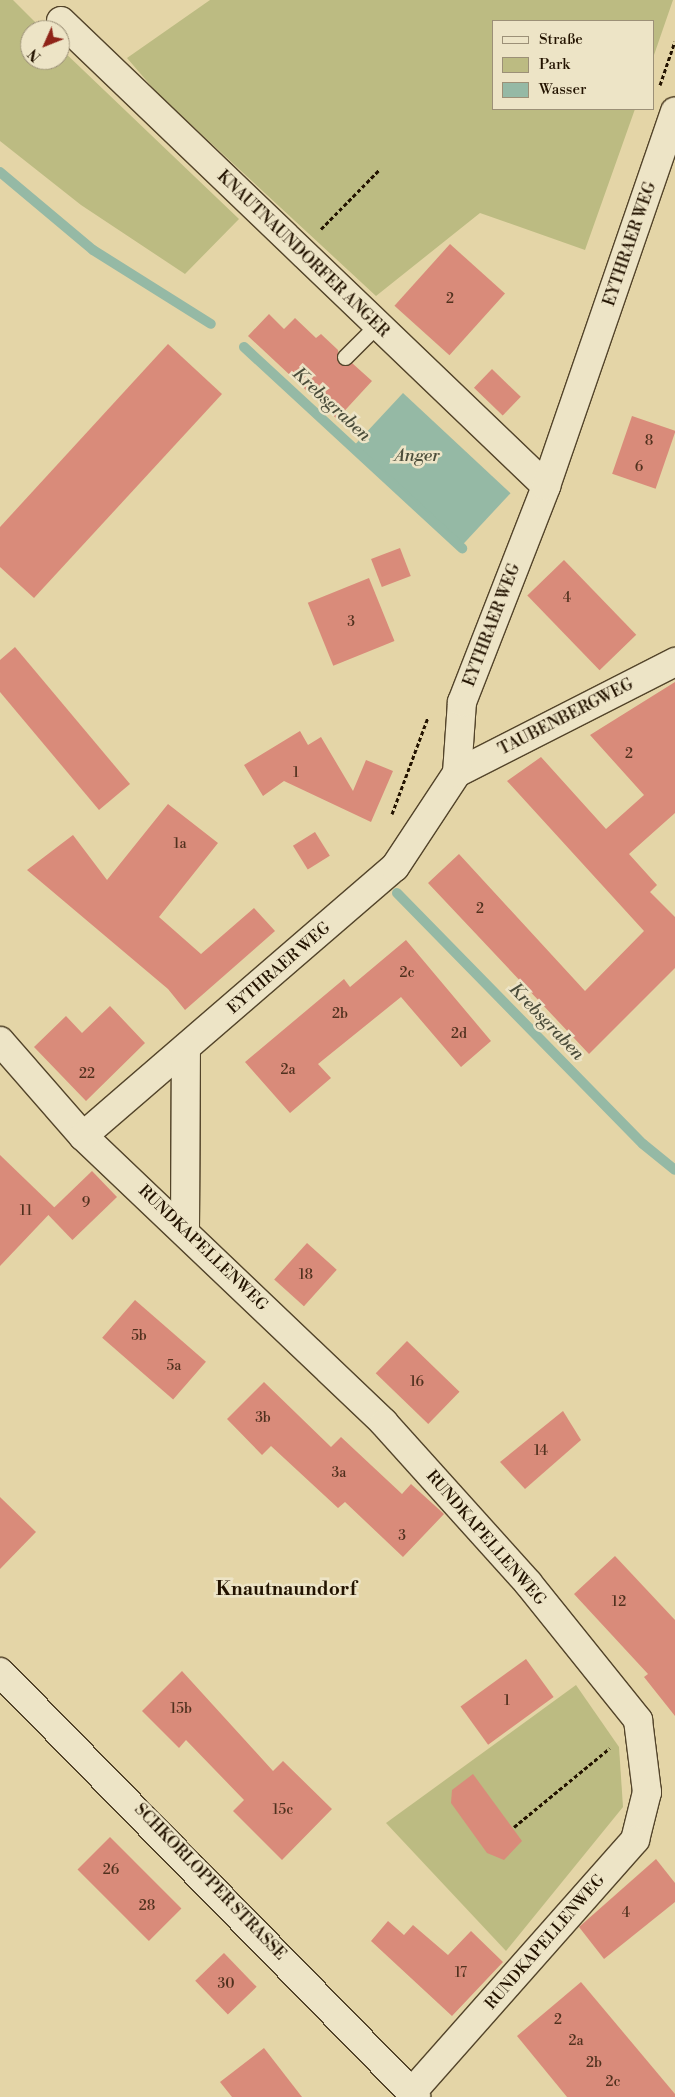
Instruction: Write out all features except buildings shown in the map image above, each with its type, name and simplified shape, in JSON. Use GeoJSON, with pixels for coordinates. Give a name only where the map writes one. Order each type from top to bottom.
{"type":"FeatureCollection","features":[{"type":"Feature","properties":{"kind":"street","name":"KNAUTNAUNDORFER ANGER"},"geometry":{"type":"LineString","coordinates":[[70,31],[546,486]]}},
{"type":"Feature","properties":{"kind":"street","name":"EYTHRAER WEG"},"geometry":{"type":"LineString","coordinates":[[83,1136],[186,1050],[394,867],[457,773],[462,702],[546,486],[666,103]]}},
{"type":"Feature","properties":{"kind":"street","name":"TAUBENBERGWEG"},"geometry":{"type":"LineString","coordinates":[[457,773],[675,662]]}},
{"type":"Feature","properties":{"kind":"street","name":"RUNDKAPELLENWEG"},"geometry":{"type":"LineString","coordinates":[[0,1041],[83,1136],[185,1229],[384,1423],[528,1583],[638,1720],[647,1792],[635,1840],[414,2095]]}},
{"type":"Feature","properties":{"kind":"street"},"geometry":{"type":"LineString","coordinates":[[185,1229],[186,1050]]}},
{"type":"Feature","properties":{"kind":"street","name":"SCHKORLOPPER STRASSE"},"geometry":{"type":"LineString","coordinates":[[0,1672],[414,2095]]}},
{"type":"Feature","properties":{"kind":"lane"},"geometry":{"type":"LineString","coordinates":[[346,357],[377,325]]}},
{"type":"Feature","properties":{"kind":"path"},"geometry":{"type":"LineString","coordinates":[[666,103],[675,41]]}},
{"type":"Feature","properties":{"kind":"path"},"geometry":{"type":"LineString","coordinates":[[300,251],[380,169]]}},
{"type":"Feature","properties":{"kind":"path"},"geometry":{"type":"LineString","coordinates":[[514,1827],[616,1743]]}},
{"type":"Feature","properties":{"kind":"green space"},"geometry":{"type":"Polygon","coordinates":[[[0,0],[13,0],[33,20],[20,20],[20,70],[70,70],[70,58],[239,219],[185,274],[81,205],[0,141],[0,0]]]}},
{"type":"Feature","properties":{"kind":"green space"},"geometry":{"type":"Polygon","coordinates":[[[210,0],[673,0],[655,52],[655,20],[492,20],[492,110],[635,110],[585,250],[480,213],[376,296],[158,94],[127,58],[210,0]]]}},
{"type":"Feature","properties":{"kind":"green space"},"geometry":{"type":"Polygon","coordinates":[[[576,1685],[619,1747],[623,1807],[506,1951],[386,1823],[576,1685]]]}},
{"type":"Feature","properties":{"kind":"water","name":"Anger"},"geometry":{"type":"Polygon","coordinates":[[[403,393],[511,493],[461,547],[353,446],[403,393]]]}},
{"type":"Feature","properties":{"kind":"waterway","name":"Krebsgraben"},"geometry":{"type":"LineString","coordinates":[[0,172],[93,250],[211,324]]}},
{"type":"Feature","properties":{"kind":"waterway","name":"Krebsgraben"},"geometry":{"type":"LineString","coordinates":[[244,347],[462,548]]}},
{"type":"Feature","properties":{"kind":"waterway","name":"Krebsgraben"},"geometry":{"type":"LineString","coordinates":[[397,893],[643,1144],[675,1170]]}},
{"type":"Feature","properties":{"kind":"district","name":"Knautnaundorf"},"geometry":{"type":"Point","coordinates":[286,1590]}}]}
